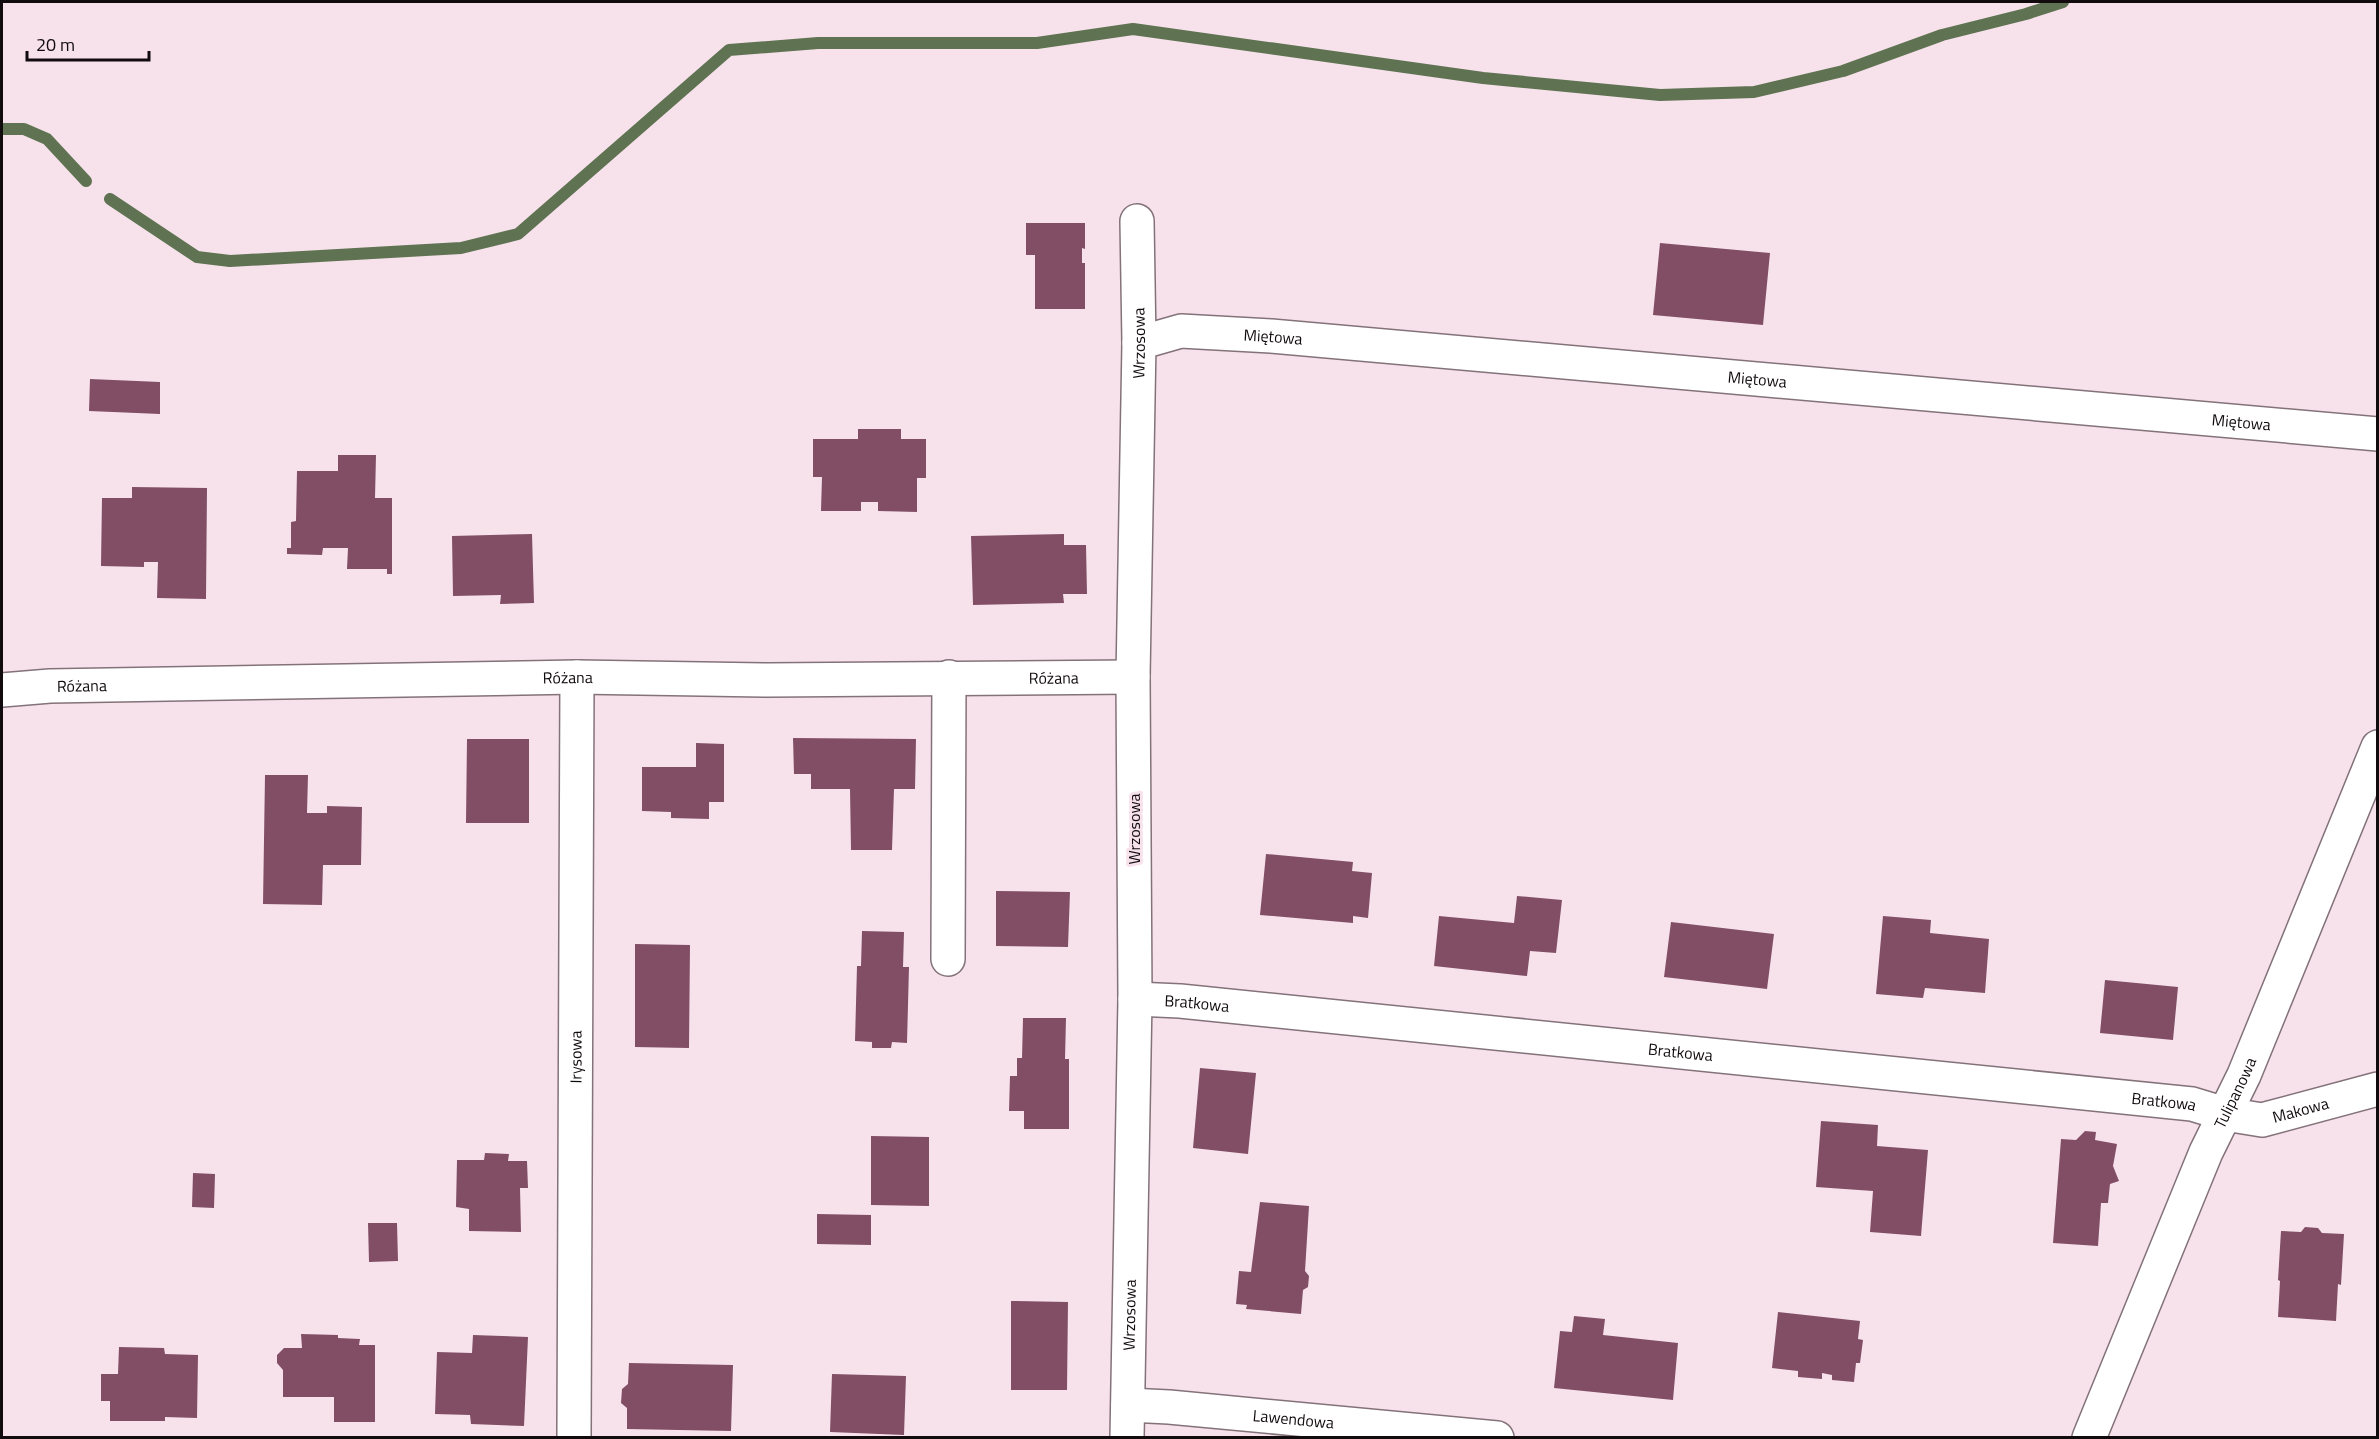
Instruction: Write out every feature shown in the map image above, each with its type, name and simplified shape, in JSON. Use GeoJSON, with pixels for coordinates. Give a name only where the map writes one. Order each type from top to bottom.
{"type":"FeatureCollection","features":[{"type":"Feature","properties":{"kind":"street","name":"Wrzosowa"},"geometry":{"type":"LineString","coordinates":[[1127,1437],[1135,999],[1133,677],[1139,343],[1137,221]]}},
{"type":"Feature","properties":{"kind":"street","name":"Miętowa"},"geometry":{"type":"LineString","coordinates":[[1139,343],[1181,331],[1270,336],[2378,434]]}},
{"type":"Feature","properties":{"kind":"street","name":"Różana"},"geometry":{"type":"LineString","coordinates":[[2,690],[50,686],[577,676],[769,680],[1133,677]]}},
{"type":"Feature","properties":{"kind":"street","name":"Irysowa"},"geometry":{"type":"LineString","coordinates":[[574,1437],[577,676]]}},
{"type":"Feature","properties":{"kind":"street"},"geometry":{"type":"LineString","coordinates":[[948,959],[949,677]]}},
{"type":"Feature","properties":{"kind":"street","name":"Tulipanowa"},"geometry":{"type":"LineString","coordinates":[[2089,1437],[2206,1152],[2244,1075],[2378,747]]}},
{"type":"Feature","properties":{"kind":"street","name":"Bratkowa"},"geometry":{"type":"LineString","coordinates":[[1135,999],[1180,1001],[1533,1036],[2192,1104],[2225,1114]]}},
{"type":"Feature","properties":{"kind":"street","name":"Makowa"},"geometry":{"type":"LineString","coordinates":[[2225,1114],[2262,1120],[2378,1089]]}},
{"type":"Feature","properties":{"kind":"street","name":"Lawendowa"},"geometry":{"type":"LineString","coordinates":[[1128,1405],[1497,1437]]}},
{"type":"Feature","properties":{"kind":"building"},"geometry":{"type":"Polygon","coordinates":[[[1026,223],[1085,223],[1085,249],[1082,248],[1082,263],[1085,263],[1085,309],[1035,309],[1035,255],[1026,255],[1026,223]]]}},
{"type":"Feature","properties":{"kind":"building"},"geometry":{"type":"Polygon","coordinates":[[[1660,243],[1770,253],[1763,325],[1653,315],[1660,243]]]}},
{"type":"Feature","properties":{"kind":"building"},"geometry":{"type":"Polygon","coordinates":[[[90,379],[160,382],[160,414],[89,411],[90,379]]]}},
{"type":"Feature","properties":{"kind":"building"},"geometry":{"type":"Polygon","coordinates":[[[858,429],[901,429],[901,439],[926,439],[926,478],[917,478],[917,512],[878,511],[878,502],[861,502],[861,511],[821,511],[822,477],[813,477],[813,439],[858,439],[858,429]]]}},
{"type":"Feature","properties":{"kind":"building"},"geometry":{"type":"Polygon","coordinates":[[[338,455],[376,455],[375,498],[392,498],[392,574],[387,574],[387,569],[347,569],[348,548],[323,548],[322,555],[287,554],[287,548],[291,548],[291,522],[296,521],[297,471],[338,471],[338,455]]]}},
{"type":"Feature","properties":{"kind":"building"},"geometry":{"type":"Polygon","coordinates":[[[132,487],[207,488],[206,599],[157,598],[158,562],[144,562],[144,567],[101,566],[102,498],[132,498],[132,487]]]}},
{"type":"Feature","properties":{"kind":"building"},"geometry":{"type":"Polygon","coordinates":[[[532,534],[534,603],[500,604],[501,595],[453,596],[452,536],[532,534]]]}},
{"type":"Feature","properties":{"kind":"building"},"geometry":{"type":"Polygon","coordinates":[[[1064,534],[1064,545],[1086,545],[1087,594],[1063,594],[1064,603],[973,605],[971,536],[1064,534]]]}},
{"type":"Feature","properties":{"kind":"building"},"geometry":{"type":"Polygon","coordinates":[[[793,738],[916,739],[915,789],[894,789],[892,850],[851,850],[850,789],[811,789],[811,774],[794,774],[793,738]]]}},
{"type":"Feature","properties":{"kind":"building"},"geometry":{"type":"Polygon","coordinates":[[[467,739],[529,739],[529,823],[466,823],[467,739]]]}},
{"type":"Feature","properties":{"kind":"building"},"geometry":{"type":"Polygon","coordinates":[[[696,743],[724,744],[724,802],[709,802],[709,819],[671,818],[671,812],[642,811],[642,767],[696,767],[696,743]]]}},
{"type":"Feature","properties":{"kind":"building"},"geometry":{"type":"Polygon","coordinates":[[[265,775],[308,775],[307,813],[327,813],[327,806],[362,807],[361,865],[323,865],[322,905],[263,904],[265,775]]]}},
{"type":"Feature","properties":{"kind":"building"},"geometry":{"type":"Polygon","coordinates":[[[1266,854],[1353,862],[1352,871],[1372,873],[1368,918],[1353,916],[1353,923],[1260,915],[1266,854]]]}},
{"type":"Feature","properties":{"kind":"building"},"geometry":{"type":"Polygon","coordinates":[[[996,891],[1070,892],[1068,947],[996,946],[996,891]]]}},
{"type":"Feature","properties":{"kind":"building"},"geometry":{"type":"Polygon","coordinates":[[[1517,896],[1562,900],[1556,953],[1530,951],[1527,976],[1434,966],[1439,916],[1514,923],[1517,896]]]}},
{"type":"Feature","properties":{"kind":"building"},"geometry":{"type":"Polygon","coordinates":[[[1883,916],[1931,920],[1930,933],[1989,939],[1985,993],[1925,988],[1923,998],[1876,994],[1883,916]]]}},
{"type":"Feature","properties":{"kind":"building"},"geometry":{"type":"Polygon","coordinates":[[[1671,922],[1774,934],[1767,989],[1664,977],[1671,922]]]}},
{"type":"Feature","properties":{"kind":"building"},"geometry":{"type":"Polygon","coordinates":[[[862,931],[904,932],[903,967],[909,967],[907,1043],[892,1042],[891,1048],[872,1048],[872,1042],[855,1041],[857,966],[861,966],[862,931]]]}},
{"type":"Feature","properties":{"kind":"building"},"geometry":{"type":"Polygon","coordinates":[[[635,944],[690,945],[689,1048],[635,1047],[635,944]]]}},
{"type":"Feature","properties":{"kind":"building"},"geometry":{"type":"Polygon","coordinates":[[[2105,980],[2178,987],[2173,1040],[2100,1033],[2105,980]]]}},
{"type":"Feature","properties":{"kind":"building"},"geometry":{"type":"Polygon","coordinates":[[[1023,1018],[1066,1018],[1065,1059],[1069,1059],[1069,1129],[1024,1129],[1024,1111],[1009,1111],[1010,1076],[1017,1076],[1017,1058],[1022,1058],[1023,1018]]]}},
{"type":"Feature","properties":{"kind":"building"},"geometry":{"type":"Polygon","coordinates":[[[1200,1068],[1256,1073],[1248,1154],[1193,1148],[1200,1068]]]}},
{"type":"Feature","properties":{"kind":"building"},"geometry":{"type":"Polygon","coordinates":[[[1821,1121],[1878,1125],[1877,1146],[1928,1150],[1921,1236],[1870,1232],[1873,1191],[1816,1187],[1821,1121]]]}},
{"type":"Feature","properties":{"kind":"building"},"geometry":{"type":"Polygon","coordinates":[[[2085,1131],[2096,1132],[2095,1140],[2117,1144],[2113,1166],[2119,1181],[2110,1184],[2108,1203],[2101,1203],[2098,1246],[2053,1243],[2061,1139],[2076,1140],[2085,1131]]]}},
{"type":"Feature","properties":{"kind":"building"},"geometry":{"type":"Polygon","coordinates":[[[871,1136],[929,1137],[929,1206],[871,1205],[871,1136]]]}},
{"type":"Feature","properties":{"kind":"building"},"geometry":{"type":"Polygon","coordinates":[[[485,1153],[509,1154],[508,1161],[527,1161],[528,1188],[520,1188],[521,1232],[469,1231],[469,1209],[456,1207],[457,1160],[484,1160],[485,1153]]]}},
{"type":"Feature","properties":{"kind":"building"},"geometry":{"type":"Polygon","coordinates":[[[193,1173],[215,1174],[214,1208],[192,1207],[193,1173]]]}},
{"type":"Feature","properties":{"kind":"building"},"geometry":{"type":"Polygon","coordinates":[[[1260,1202],[1309,1206],[1305,1271],[1309,1276],[1308,1287],[1303,1290],[1301,1314],[1246,1309],[1247,1305],[1236,1304],[1239,1271],[1251,1272],[1260,1202]]]}},
{"type":"Feature","properties":{"kind":"building"},"geometry":{"type":"Polygon","coordinates":[[[817,1214],[871,1215],[871,1245],[817,1244],[817,1214]]]}},
{"type":"Feature","properties":{"kind":"building"},"geometry":{"type":"Polygon","coordinates":[[[368,1223],[397,1223],[398,1261],[369,1262],[368,1223]]]}},
{"type":"Feature","properties":{"kind":"building"},"geometry":{"type":"Polygon","coordinates":[[[2305,1227],[2318,1228],[2322,1233],[2344,1234],[2336,1321],[2278,1317],[2281,1231],[2301,1232],[2305,1227]]]}},
{"type":"Feature","properties":{"kind":"building"},"geometry":{"type":"Polygon","coordinates":[[[1011,1301],[1068,1302],[1067,1390],[1011,1390],[1011,1301]]]}},
{"type":"Feature","properties":{"kind":"building"},"geometry":{"type":"Polygon","coordinates":[[[1778,1312],[1860,1321],[1858,1339],[1863,1340],[1860,1363],[1856,1363],[1854,1382],[1832,1380],[1832,1375],[1822,1373],[1822,1379],[1798,1377],[1798,1371],[1772,1368],[1778,1312]]]}},
{"type":"Feature","properties":{"kind":"building"},"geometry":{"type":"Polygon","coordinates":[[[1574,1316],[1605,1319],[1603,1335],[1678,1343],[1673,1400],[1554,1388],[1560,1331],[1572,1332],[1574,1316]]]}},
{"type":"Feature","properties":{"kind":"building"},"geometry":{"type":"Polygon","coordinates":[[[301,1334],[338,1335],[338,1338],[360,1339],[359,1345],[375,1345],[375,1422],[334,1422],[334,1397],[283,1397],[283,1370],[277,1363],[277,1355],[284,1348],[302,1348],[301,1334]]]}},
{"type":"Feature","properties":{"kind":"building"},"geometry":{"type":"Polygon","coordinates":[[[473,1335],[528,1337],[524,1426],[471,1424],[470,1415],[435,1414],[437,1352],[472,1353],[473,1335]]]}},
{"type":"Feature","properties":{"kind":"building"},"geometry":{"type":"Polygon","coordinates":[[[119,1347],[164,1348],[165,1354],[198,1355],[197,1418],[165,1417],[165,1421],[110,1421],[110,1401],[101,1401],[101,1374],[118,1374],[119,1347]]]}},
{"type":"Feature","properties":{"kind":"building"},"geometry":{"type":"Polygon","coordinates":[[[629,1363],[733,1365],[731,1431],[627,1429],[627,1408],[621,1403],[622,1389],[628,1384],[629,1363]]]}},
{"type":"Feature","properties":{"kind":"building"},"geometry":{"type":"Polygon","coordinates":[[[832,1374],[906,1376],[904,1435],[830,1432],[832,1374]]]}},
{"type":"Feature","properties":{"kind":"waterway"},"geometry":{"type":"LineString","coordinates":[[110,199],[197,257],[230,261],[461,248],[518,234],[729,50],[818,43],[1037,43],[1133,29],[1483,78],[1660,95],[1754,92],[1843,71],[1942,35],[2026,14],[2063,2]]}},
{"type":"Feature","properties":{"kind":"waterway"},"geometry":{"type":"LineString","coordinates":[[2,129],[24,129],[47,139],[86,181]]}}]}
